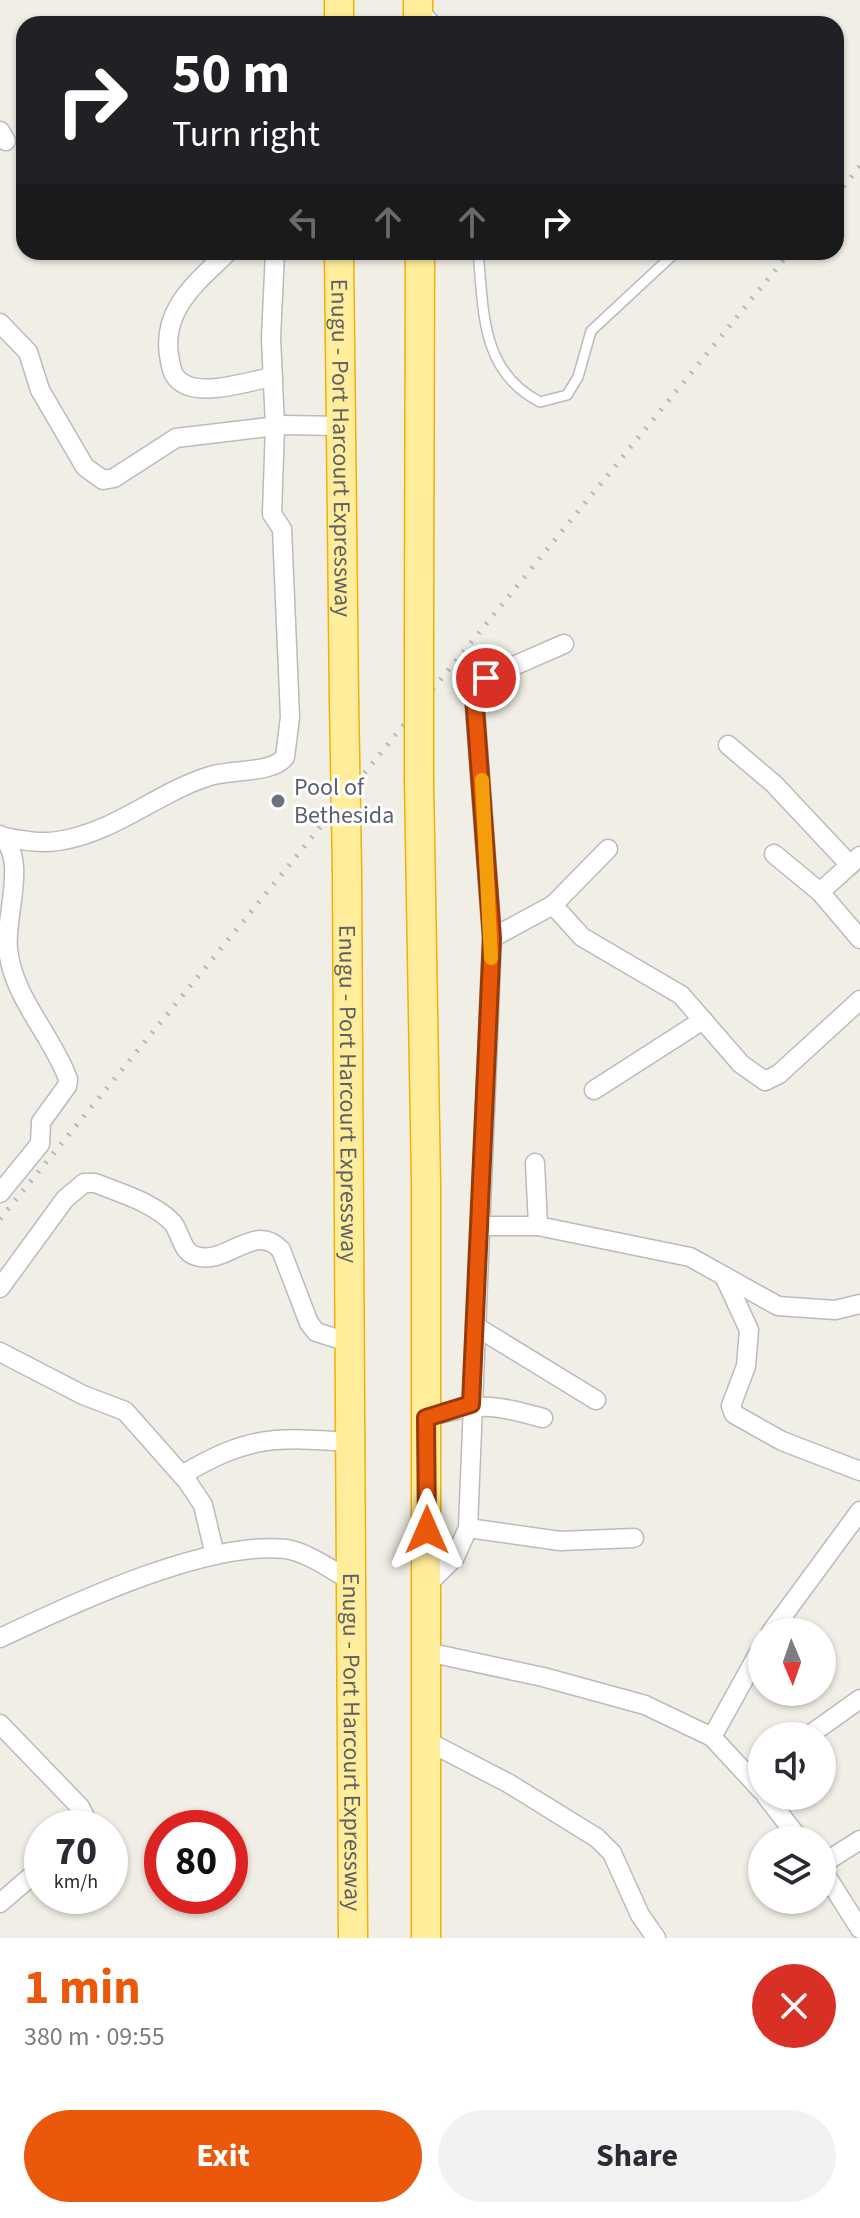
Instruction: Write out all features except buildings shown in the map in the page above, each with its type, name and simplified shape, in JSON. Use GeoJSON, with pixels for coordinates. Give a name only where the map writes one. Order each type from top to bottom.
{"type":"FeatureCollection","features":[{"type":"Feature","properties":{"kind":"highway","name":"Enugu - Port Harcourt Expressway"},"geometry":{"type":"LineString","coordinates":[[339,260],[351,1343],[353,1938]]}},
{"type":"Feature","properties":{"kind":"highway"},"geometry":{"type":"LineString","coordinates":[[420,260],[419,781],[426,1418],[426,1938]]}},
{"type":"Feature","properties":{"kind":"street"},"geometry":{"type":"LineString","coordinates":[[220,260],[180,299],[169,325],[171,367],[175,378],[189,387],[213,387],[273,377]]}},
{"type":"Feature","properties":{"kind":"street"},"geometry":{"type":"LineString","coordinates":[[2,836],[32,842],[60,841],[115,822],[197,780],[234,769],[275,766],[285,757],[290,717],[282,529],[272,514],[275,260]]}},
{"type":"Feature","properties":{"kind":"street"},"geometry":{"type":"LineString","coordinates":[[0,323],[28,352],[40,390],[85,467],[103,480],[114,478],[176,438],[275,426],[340,426]]}},
{"type":"Feature","properties":{"kind":"street"},"geometry":{"type":"LineString","coordinates":[[427,1585],[455,1557],[468,1528],[492,938],[476,686],[564,644]]}},
{"type":"Feature","properties":{"kind":"street"},"geometry":{"type":"LineString","coordinates":[[728,745],[855,860],[820,892]]}},
{"type":"Feature","properties":{"kind":"street"},"geometry":{"type":"LineString","coordinates":[[1,1191],[40,1144],[41,1122],[67,1086],[68,1079],[11,968],[7,939],[14,868],[2,836]]}},
{"type":"Feature","properties":{"kind":"street"},"geometry":{"type":"LineString","coordinates":[[492,938],[553,905],[608,849]]}},
{"type":"Feature","properties":{"kind":"street"},"geometry":{"type":"LineString","coordinates":[[774,854],[820,892],[860,939]]}},
{"type":"Feature","properties":{"kind":"street"},"geometry":{"type":"LineString","coordinates":[[553,905],[582,937],[681,995],[741,1064],[765,1081],[779,1074],[860,1000]]}},
{"type":"Feature","properties":{"kind":"street"},"geometry":{"type":"LineString","coordinates":[[594,1090],[703,1020]]}},
{"type":"Feature","properties":{"kind":"street"},"geometry":{"type":"LineString","coordinates":[[535,1163],[538,1226]]}},
{"type":"Feature","properties":{"kind":"street"},"geometry":{"type":"LineString","coordinates":[[0,1288],[65,1199],[84,1183],[95,1183],[152,1207],[174,1224],[184,1246],[198,1257],[209,1258],[265,1238],[274,1242],[281,1250],[309,1323],[316,1332],[351,1343]]}},
{"type":"Feature","properties":{"kind":"street"},"geometry":{"type":"LineString","coordinates":[[481,1226],[538,1226],[690,1257],[778,1306],[835,1310],[860,1304]]}},
{"type":"Feature","properties":{"kind":"street"},"geometry":{"type":"LineString","coordinates":[[723,1273],[749,1330],[746,1366],[731,1406],[734,1414],[782,1441],[860,1471]]}},
{"type":"Feature","properties":{"kind":"street"},"geometry":{"type":"LineString","coordinates":[[475,1326],[596,1400]]}},
{"type":"Feature","properties":{"kind":"street"},"geometry":{"type":"LineString","coordinates":[[0,1352],[83,1395],[125,1411],[182,1475],[203,1505],[215,1555]]}},
{"type":"Feature","properties":{"kind":"street"},"geometry":{"type":"LineString","coordinates":[[426,1418],[471,1404],[500,1407],[543,1418]]}},
{"type":"Feature","properties":{"kind":"street"},"geometry":{"type":"LineString","coordinates":[[182,1475],[220,1453],[245,1443],[278,1437],[351,1442]]}},
{"type":"Feature","properties":{"kind":"street"},"geometry":{"type":"LineString","coordinates":[[781,1618],[860,1511]]}},
{"type":"Feature","properties":{"kind":"street"},"geometry":{"type":"LineString","coordinates":[[468,1528],[560,1541],[634,1538]]}},
{"type":"Feature","properties":{"kind":"street"},"geometry":{"type":"LineString","coordinates":[[0,1638],[85,1598],[215,1555],[289,1549],[352,1581]]}},
{"type":"Feature","properties":{"kind":"street"},"geometry":{"type":"LineString","coordinates":[[427,1652],[543,1677],[645,1705],[712,1737],[748,1772]]}},
{"type":"Feature","properties":{"kind":"street"},"geometry":{"type":"LineString","coordinates":[[712,1737],[748,1672]]}},
{"type":"Feature","properties":{"kind":"street"},"geometry":{"type":"LineString","coordinates":[[828,1722],[860,1699]]}},
{"type":"Feature","properties":{"kind":"street"},"geometry":{"type":"LineString","coordinates":[[0,1724],[82,1810]]}},
{"type":"Feature","properties":{"kind":"street"},"geometry":{"type":"LineString","coordinates":[[427,1741],[508,1783],[597,1838],[612,1853],[640,1915],[656,1938]]}},
{"type":"Feature","properties":{"kind":"street"},"geometry":{"type":"LineString","coordinates":[[836,1856],[860,1840]]}},
{"type":"Feature","properties":{"kind":"street"},"geometry":{"type":"LineString","coordinates":[[0,1903],[24,1882]]}},
{"type":"Feature","properties":{"kind":"street"},"geometry":{"type":"LineString","coordinates":[[836,1889],[860,1929]]}},
{"type":"Feature","properties":{"kind":"lane"},"geometry":{"type":"LineString","coordinates":[[479,260],[486,326],[495,359],[520,391],[540,402],[567,395],[578,377],[591,331],[667,260]]}},
{"type":"Feature","properties":{"kind":"railway"},"geometry":{"type":"LineString","coordinates":[[844,186],[860,166]]}},
{"type":"Feature","properties":{"kind":"railway"},"geometry":{"type":"LineString","coordinates":[[0,1219],[783,260]]}},
{"type":"Feature","properties":{"kind":"slow traffic"},"geometry":{"type":"LineString","coordinates":[[482,780],[491,958]]}},
{"type":"Feature","properties":{"kind":"place","name":"Pool of Bethesida"},"geometry":{"type":"Point","coordinates":[278,801]}},
{"type":"Feature","properties":{"kind":"route"},"geometry":{"type":"LineString","coordinates":[[427,1530],[426,1418],[471,1404],[492,938],[478,710],[474,695],[476,686],[486,678]]}}]}
